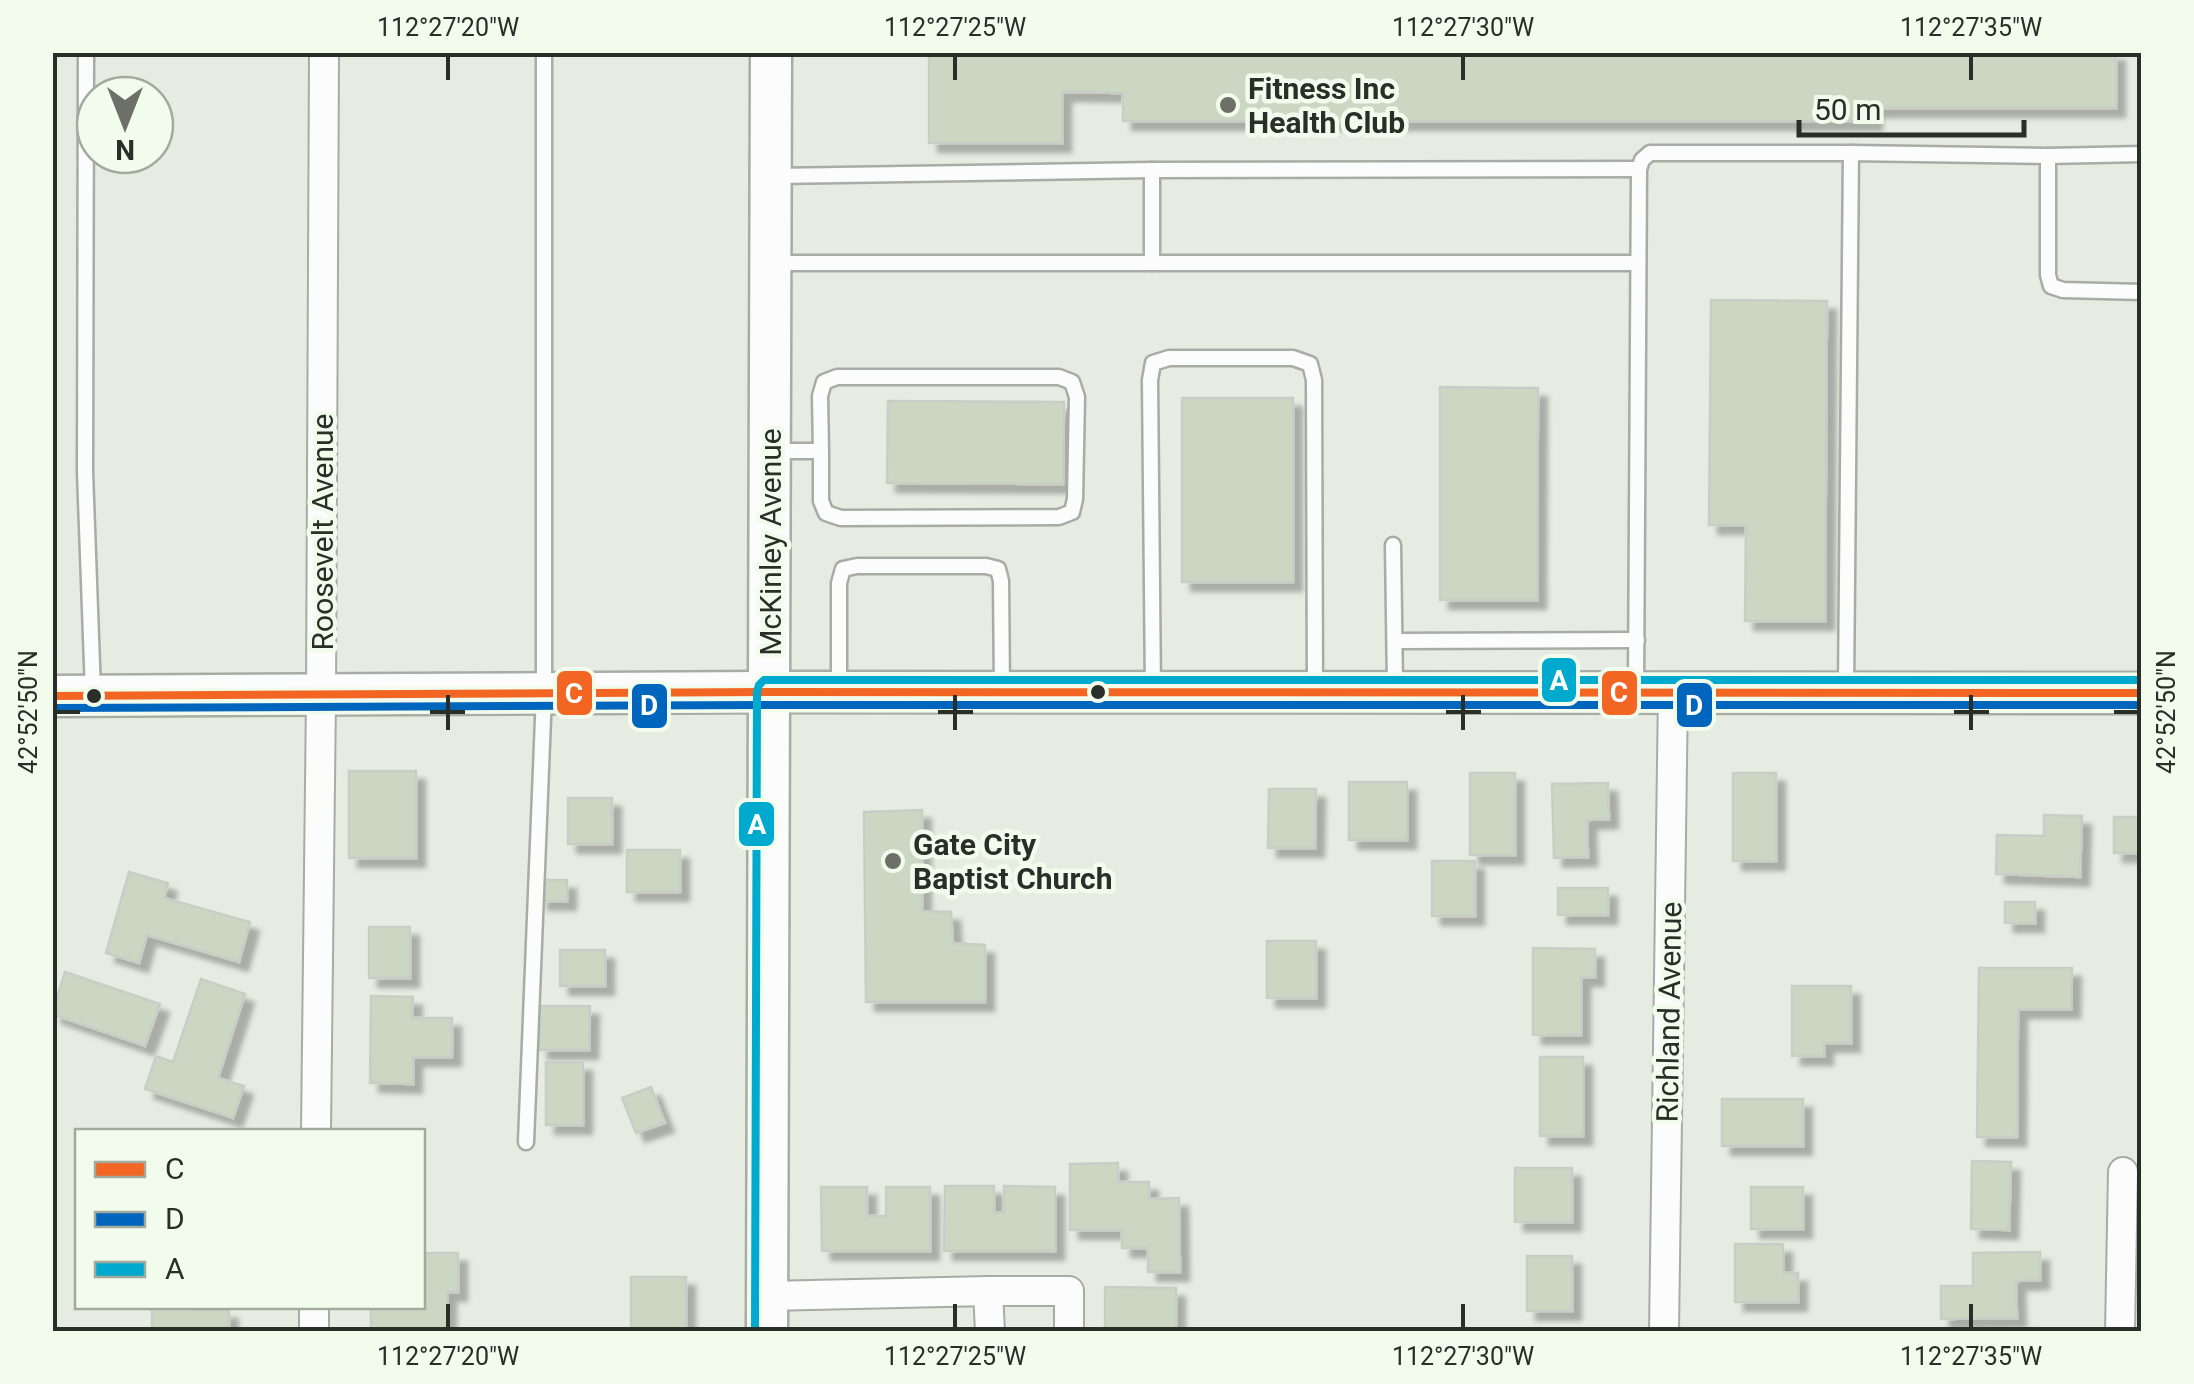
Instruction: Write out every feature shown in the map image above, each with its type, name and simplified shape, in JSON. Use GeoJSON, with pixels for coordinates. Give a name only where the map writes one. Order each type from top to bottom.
{"type":"FeatureCollection","features":[{"type":"Feature","properties":{"kind":"street","name":"Roosevelt Avenue"},"geometry":{"type":"LineString","coordinates":[[316,1129],[324,52]]}},
{"type":"Feature","properties":{"kind":"street","name":"McKinley Avenue"},"geometry":{"type":"LineString","coordinates":[[767,1314],[771,52]]}},
{"type":"Feature","properties":{"kind":"street","name":"Richland Avenue"},"geometry":{"type":"LineString","coordinates":[[1654,693],[1664,1332]]}},
{"type":"Feature","properties":{"kind":"street"},"geometry":{"type":"LineString","coordinates":[[52,696],[2142,693]]}},
{"type":"Feature","properties":{"kind":"street"},"geometry":{"type":"LineString","coordinates":[[2120,1332],[2124,1172]]}},
{"type":"Feature","properties":{"kind":"street"},"geometry":{"type":"LineString","coordinates":[[767,1314],[988,1291],[1069,1291],[1069,1332]]}},
{"type":"Feature","properties":{"kind":"street"},"geometry":{"type":"LineString","coordinates":[[988,1291],[990,1332]]}},
{"type":"Feature","properties":{"kind":"lane"},"geometry":{"type":"LineString","coordinates":[[86,52],[84,472],[93,696]]}},
{"type":"Feature","properties":{"kind":"lane"},"geometry":{"type":"LineString","coordinates":[[526,1142],[544,694],[544,52]]}},
{"type":"Feature","properties":{"kind":"lane"},"geometry":{"type":"LineString","coordinates":[[1654,693],[1637,640],[1642,160],[1650,153],[2142,154]]}},
{"type":"Feature","properties":{"kind":"lane"},"geometry":{"type":"LineString","coordinates":[[1846,693],[1851,153]]}},
{"type":"Feature","properties":{"kind":"lane"},"geometry":{"type":"LineString","coordinates":[[2048,156],[2051,286],[2063,290],[2142,292]]}},
{"type":"Feature","properties":{"kind":"lane"},"geometry":{"type":"LineString","coordinates":[[771,176],[1639,168]]}},
{"type":"Feature","properties":{"kind":"lane"},"geometry":{"type":"LineString","coordinates":[[1152,170],[1152,263]]}},
{"type":"Feature","properties":{"kind":"lane"},"geometry":{"type":"LineString","coordinates":[[770,263],[1638,263]]}},
{"type":"Feature","properties":{"kind":"lane"},"geometry":{"type":"LineString","coordinates":[[1153,692],[1150,380],[1153,364],[1169,358],[1294,358],[1310,364],[1314,380],[1315,692]]}},
{"type":"Feature","properties":{"kind":"lane"},"geometry":{"type":"LineString","coordinates":[[837,378],[1059,378],[1072,382],[1076,397],[1076,499],[1072,512],[1060,516],[841,518],[826,513],[821,501],[821,452],[820,396],[824,382],[837,378]]}},
{"type":"Feature","properties":{"kind":"lane"},"geometry":{"type":"LineString","coordinates":[[770,452],[821,452]]}},
{"type":"Feature","properties":{"kind":"lane"},"geometry":{"type":"LineString","coordinates":[[1393,545],[1396,692]]}},
{"type":"Feature","properties":{"kind":"lane"},"geometry":{"type":"LineString","coordinates":[[839,692],[839,583],[843,569],[986,566],[998,569],[1001,581],[1002,692]]}},
{"type":"Feature","properties":{"kind":"lane"},"geometry":{"type":"LineString","coordinates":[[1395,641],[1637,640]]}},
{"type":"Feature","properties":{"kind":"building"},"geometry":{"type":"Polygon","coordinates":[[[929,52],[2116,52],[2116,108],[1873,108],[1873,121],[1123,121],[1123,93],[1062,92],[1062,143],[929,143],[929,52]]]}},
{"type":"Feature","properties":{"kind":"building"},"geometry":{"type":"Polygon","coordinates":[[[1711,300],[1827,301],[1825,621],[1745,621],[1746,525],[1709,525],[1711,300]]]}},
{"type":"Feature","properties":{"kind":"building"},"geometry":{"type":"Polygon","coordinates":[[[1440,387],[1538,388],[1537,600],[1440,600],[1440,387]]]}},
{"type":"Feature","properties":{"kind":"building"},"geometry":{"type":"Polygon","coordinates":[[[1182,398],[1293,398],[1293,582],[1182,582],[1182,398]]]}},
{"type":"Feature","properties":{"kind":"building"},"geometry":{"type":"Polygon","coordinates":[[[888,401],[1064,402],[1063,484],[887,483],[888,401]]]}},
{"type":"Feature","properties":{"kind":"building"},"geometry":{"type":"Polygon","coordinates":[[[349,771],[416,771],[416,858],[349,858],[349,771]]]}},
{"type":"Feature","properties":{"kind":"building"},"geometry":{"type":"Polygon","coordinates":[[[1470,773],[1515,773],[1515,855],[1470,855],[1470,773]]]}},
{"type":"Feature","properties":{"kind":"building"},"geometry":{"type":"Polygon","coordinates":[[[1733,773],[1776,773],[1776,861],[1733,861],[1733,773]]]}},
{"type":"Feature","properties":{"kind":"building"},"geometry":{"type":"Polygon","coordinates":[[[1349,782],[1407,782],[1407,840],[1349,840],[1349,782]]]}},
{"type":"Feature","properties":{"kind":"building"},"geometry":{"type":"Polygon","coordinates":[[[1608,783],[1609,819],[1587,820],[1588,857],[1554,858],[1552,784],[1608,783]]]}},
{"type":"Feature","properties":{"kind":"building"},"geometry":{"type":"Polygon","coordinates":[[[1269,789],[1316,789],[1315,848],[1268,848],[1269,789]]]}},
{"type":"Feature","properties":{"kind":"building"},"geometry":{"type":"Polygon","coordinates":[[[568,798],[612,798],[612,844],[568,844],[568,798]]]}},
{"type":"Feature","properties":{"kind":"building","name":"Gate City Baptist Church"},"geometry":{"type":"Polygon","coordinates":[[[922,810],[922,911],[951,912],[953,943],[985,945],[985,1002],[866,1002],[864,812],[922,810]]]}},
{"type":"Feature","properties":{"kind":"building"},"geometry":{"type":"Polygon","coordinates":[[[2044,815],[2082,816],[2080,877],[1996,874],[1997,835],[2044,836],[2044,815]]]}},
{"type":"Feature","properties":{"kind":"building"},"geometry":{"type":"Polygon","coordinates":[[[2114,817],[2142,817],[2142,853],[2114,853],[2114,817]]]}},
{"type":"Feature","properties":{"kind":"building"},"geometry":{"type":"Polygon","coordinates":[[[627,850],[680,850],[680,892],[627,892],[627,850]]]}},
{"type":"Feature","properties":{"kind":"building"},"geometry":{"type":"Polygon","coordinates":[[[1432,861],[1475,861],[1475,916],[1432,916],[1432,861]]]}},
{"type":"Feature","properties":{"kind":"building"},"geometry":{"type":"Polygon","coordinates":[[[129,872],[168,883],[164,898],[250,922],[239,962],[147,935],[139,963],[106,953],[129,872]]]}},
{"type":"Feature","properties":{"kind":"building"},"geometry":{"type":"Polygon","coordinates":[[[539,880],[567,880],[567,901],[539,901],[539,880]]]}},
{"type":"Feature","properties":{"kind":"building"},"geometry":{"type":"Polygon","coordinates":[[[1558,888],[1608,888],[1608,915],[1558,915],[1558,888]]]}},
{"type":"Feature","properties":{"kind":"building"},"geometry":{"type":"Polygon","coordinates":[[[2005,902],[2035,902],[2035,923],[2005,923],[2005,902]]]}},
{"type":"Feature","properties":{"kind":"building"},"geometry":{"type":"Polygon","coordinates":[[[369,927],[410,927],[410,978],[369,978],[369,927]]]}},
{"type":"Feature","properties":{"kind":"building"},"geometry":{"type":"Polygon","coordinates":[[[1267,941],[1316,941],[1316,998],[1267,998],[1267,941]]]}},
{"type":"Feature","properties":{"kind":"building"},"geometry":{"type":"Polygon","coordinates":[[[1533,948],[1595,949],[1595,977],[1581,977],[1581,1035],[1533,1035],[1533,948]]]}},
{"type":"Feature","properties":{"kind":"building"},"geometry":{"type":"Polygon","coordinates":[[[560,950],[605,950],[605,986],[560,986],[560,950]]]}},
{"type":"Feature","properties":{"kind":"building"},"geometry":{"type":"Polygon","coordinates":[[[1979,968],[2072,968],[2071,1009],[2018,1009],[2017,1137],[1977,1137],[1979,968]]]}},
{"type":"Feature","properties":{"kind":"building"},"geometry":{"type":"Polygon","coordinates":[[[65,972],[160,1004],[145,1046],[52,1014],[65,972]]]}},
{"type":"Feature","properties":{"kind":"building"},"geometry":{"type":"Polygon","coordinates":[[[201,979],[245,994],[218,1078],[244,1086],[233,1118],[145,1089],[156,1056],[173,1062],[201,979]]]}},
{"type":"Feature","properties":{"kind":"building"},"geometry":{"type":"Polygon","coordinates":[[[1792,986],[1851,986],[1851,1043],[1824,1043],[1824,1056],[1792,1056],[1792,986]]]}},
{"type":"Feature","properties":{"kind":"building"},"geometry":{"type":"Polygon","coordinates":[[[371,996],[413,997],[412,1018],[452,1018],[452,1057],[413,1057],[413,1084],[370,1083],[371,996]]]}},
{"type":"Feature","properties":{"kind":"building"},"geometry":{"type":"Polygon","coordinates":[[[539,1006],[590,1006],[589,1050],[539,1050],[539,1006]]]}},
{"type":"Feature","properties":{"kind":"building"},"geometry":{"type":"Polygon","coordinates":[[[1540,1057],[1583,1057],[1583,1136],[1540,1136],[1540,1057]]]}},
{"type":"Feature","properties":{"kind":"building"},"geometry":{"type":"Polygon","coordinates":[[[546,1062],[583,1062],[583,1125],[546,1125],[546,1062]]]}},
{"type":"Feature","properties":{"kind":"building"},"geometry":{"type":"Polygon","coordinates":[[[651,1087],[665,1123],[636,1133],[622,1098],[651,1087]]]}},
{"type":"Feature","properties":{"kind":"building"},"geometry":{"type":"Polygon","coordinates":[[[1722,1099],[1803,1099],[1803,1146],[1722,1146],[1722,1099]]]}},
{"type":"Feature","properties":{"kind":"building"},"geometry":{"type":"Polygon","coordinates":[[[1972,1161],[2011,1162],[2009,1230],[1971,1229],[1972,1161]]]}},
{"type":"Feature","properties":{"kind":"building"},"geometry":{"type":"Polygon","coordinates":[[[1118,1163],[1118,1182],[1149,1182],[1149,1199],[1179,1198],[1180,1272],[1148,1272],[1148,1248],[1122,1248],[1122,1230],[1070,1230],[1070,1164],[1118,1163]]]}},
{"type":"Feature","properties":{"kind":"building"},"geometry":{"type":"Polygon","coordinates":[[[1515,1168],[1572,1168],[1572,1222],[1515,1222],[1515,1168]]]}},
{"type":"Feature","properties":{"kind":"building"},"geometry":{"type":"Polygon","coordinates":[[[945,1186],[994,1186],[994,1213],[1004,1213],[1004,1186],[1055,1187],[1055,1251],[944,1251],[945,1186]]]}},
{"type":"Feature","properties":{"kind":"building"},"geometry":{"type":"Polygon","coordinates":[[[821,1187],[867,1187],[867,1216],[886,1216],[886,1187],[930,1187],[930,1251],[822,1251],[821,1187]]]}},
{"type":"Feature","properties":{"kind":"building"},"geometry":{"type":"Polygon","coordinates":[[[1751,1187],[1803,1187],[1803,1229],[1751,1229],[1751,1187]]]}},
{"type":"Feature","properties":{"kind":"building"},"geometry":{"type":"Polygon","coordinates":[[[1735,1244],[1783,1244],[1783,1273],[1798,1273],[1798,1302],[1735,1302],[1735,1244]]]}},
{"type":"Feature","properties":{"kind":"building"},"geometry":{"type":"Polygon","coordinates":[[[2040,1252],[2040,1280],[2016,1281],[2017,1318],[1941,1319],[1941,1286],[1973,1286],[1973,1253],[2040,1252]]]}},
{"type":"Feature","properties":{"kind":"building"},"geometry":{"type":"Polygon","coordinates":[[[425,1253],[458,1253],[458,1292],[447,1292],[447,1332],[371,1332],[371,1309],[425,1309],[425,1253]]]}},
{"type":"Feature","properties":{"kind":"building"},"geometry":{"type":"Polygon","coordinates":[[[1527,1256],[1572,1256],[1572,1311],[1527,1311],[1527,1256]]]}},
{"type":"Feature","properties":{"kind":"building"},"geometry":{"type":"Polygon","coordinates":[[[631,1277],[686,1277],[686,1332],[631,1332],[631,1277]]]}},
{"type":"Feature","properties":{"kind":"building"},"geometry":{"type":"Polygon","coordinates":[[[1105,1287],[1176,1288],[1176,1332],[1105,1332],[1105,1287]]]}},
{"type":"Feature","properties":{"kind":"building"},"geometry":{"type":"Polygon","coordinates":[[[152,1309],[229,1310],[229,1332],[152,1332],[152,1309]]]}},
{"type":"Feature","properties":{"kind":"transit line","name":"A"},"geometry":{"type":"LineString","coordinates":[[755,1332],[757,692],[764,680],[2142,680]]}},
{"type":"Feature","properties":{"kind":"transit line","name":"C"},"geometry":{"type":"LineString","coordinates":[[52,696],[2142,693]]}},
{"type":"Feature","properties":{"kind":"transit line","name":"D"},"geometry":{"type":"LineString","coordinates":[[52,708],[2142,705]]}},
{"type":"Feature","properties":{"kind":"place","name":"Fitness Inc Health Club"},"geometry":{"type":"Point","coordinates":[1228,105]}},
{"type":"Feature","properties":{"kind":"place","name":"Gate City Baptist Church"},"geometry":{"type":"Point","coordinates":[893,861]}}]}
